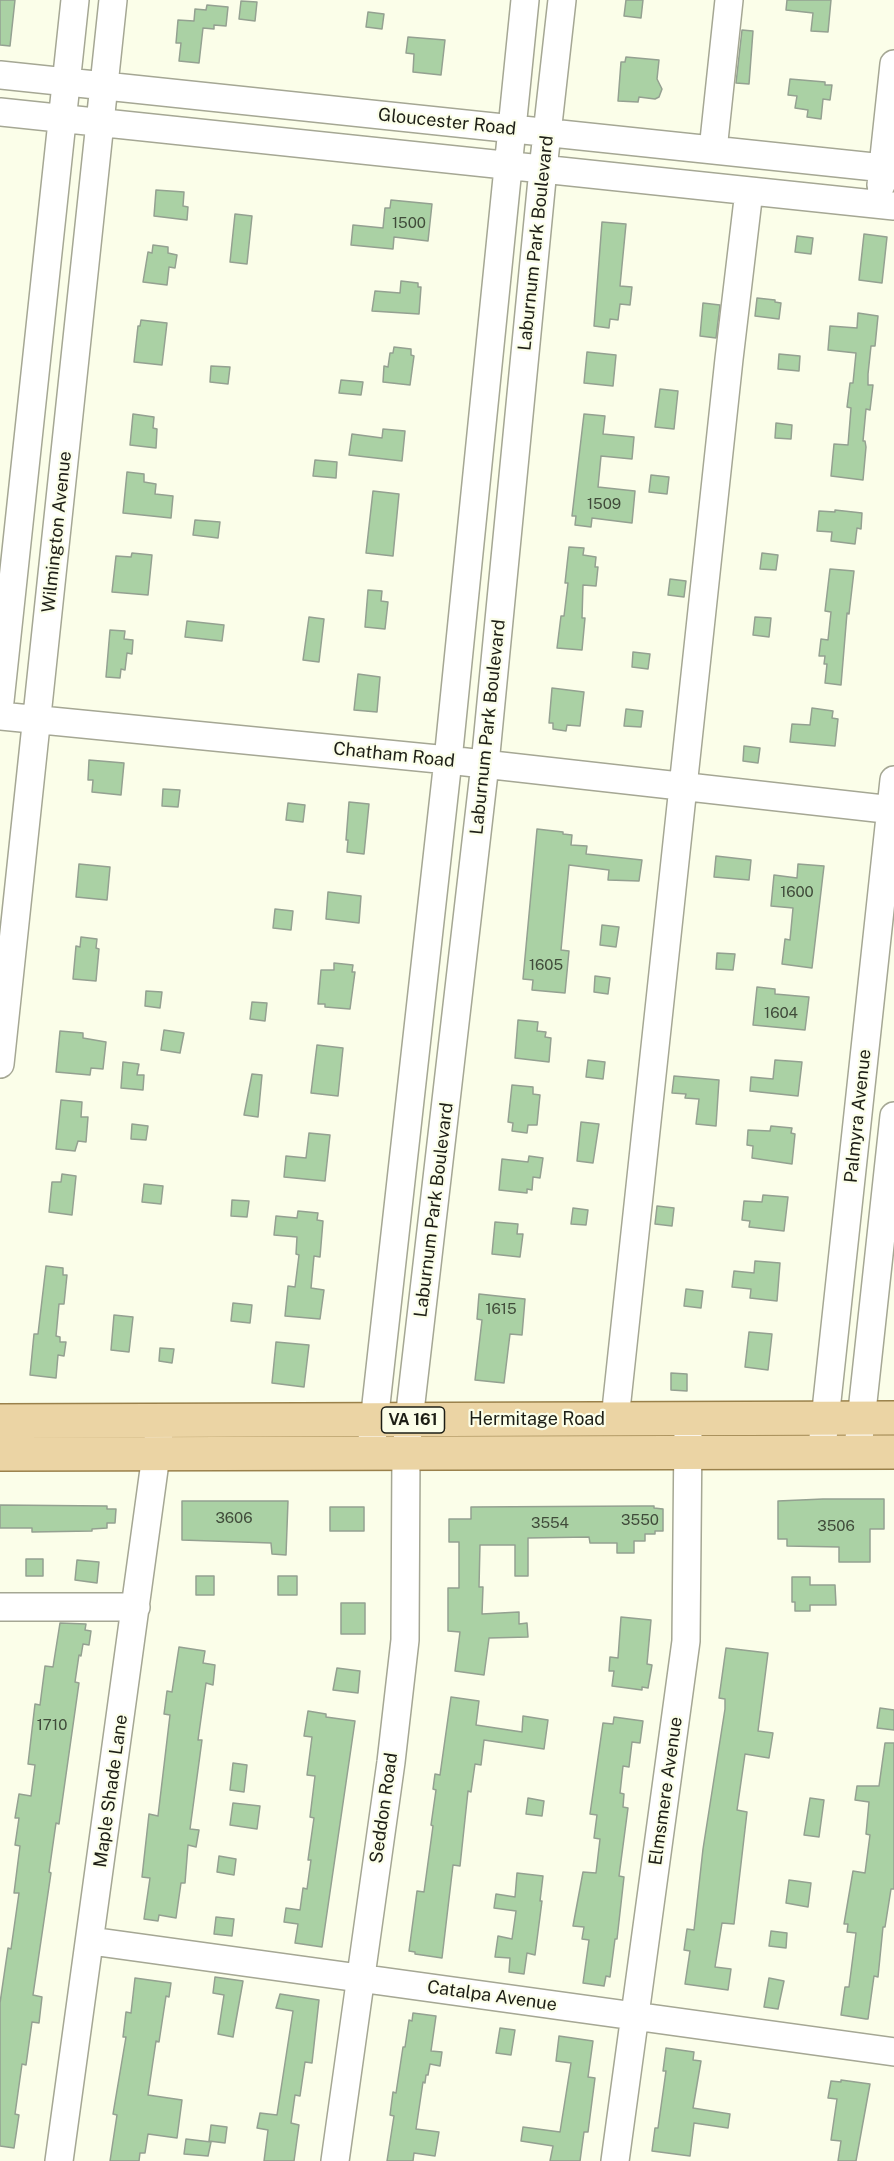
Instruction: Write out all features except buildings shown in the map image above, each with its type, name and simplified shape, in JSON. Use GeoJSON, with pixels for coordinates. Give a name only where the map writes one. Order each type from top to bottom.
{"type":"FeatureCollection","features":[{"type":"Feature","properties":{"kind":"main road","name":"Hermitage Road"},"geometry":{"type":"LineString","coordinates":[[0,1420],[894,1418]]}},
{"type":"Feature","properties":{"kind":"main road","name":"Hermitage Road"},"geometry":{"type":"LineString","coordinates":[[0,1454],[894,1452]]}},
{"type":"Feature","properties":{"kind":"street"},"geometry":{"type":"LineString","coordinates":[[0,701],[75,0]]}},
{"type":"Feature","properties":{"kind":"street","name":"Wilmington Avenue"},"geometry":{"type":"LineString","coordinates":[[0,1064],[113,0]]}},
{"type":"Feature","properties":{"kind":"street","name":"Laburnum Park Boulevard"},"geometry":{"type":"LineString","coordinates":[[371,1453],[448,760],[525,0]]}},
{"type":"Feature","properties":{"kind":"street","name":"Laburnum Park Boulevard"},"geometry":{"type":"LineString","coordinates":[[406,1453],[485,765],[543,169],[562,0]]}},
{"type":"Feature","properties":{"kind":"street"},"geometry":{"type":"LineString","coordinates":[[713,150],[729,0]]}},
{"type":"Feature","properties":{"kind":"street"},"geometry":{"type":"LineString","coordinates":[[887,205],[894,64]]}},
{"type":"Feature","properties":{"kind":"street","name":"Gloucester Road"},"geometry":{"type":"LineString","coordinates":[[0,75],[888,169]]}},
{"type":"Feature","properties":{"kind":"street","name":"Gloucester Road"},"geometry":{"type":"LineString","coordinates":[[0,112],[887,205]]}},
{"type":"Feature","properties":{"kind":"street"},"geometry":{"type":"LineString","coordinates":[[615,1419],[749,191]]}},
{"type":"Feature","properties":{"kind":"street","name":"Chatham Road"},"geometry":{"type":"LineString","coordinates":[[0,716],[448,760],[892,810]]}},
{"type":"Feature","properties":{"kind":"street","name":"Palmyra Avenue"},"geometry":{"type":"LineString","coordinates":[[822,1452],[894,780]]}},
{"type":"Feature","properties":{"kind":"street","name":"Palmyra Avenue"},"geometry":{"type":"LineString","coordinates":[[857,1452],[890,1187],[894,1116]]}},
{"type":"Feature","properties":{"kind":"street","name":"Elmsmere Avenue"},"geometry":{"type":"LineString","coordinates":[[615,2161],[686,1641],[688,1419]]}},
{"type":"Feature","properties":{"kind":"street","name":"Maple Shade Lane"},"geometry":{"type":"LineString","coordinates":[[59,2161],[161,1420]]}},
{"type":"Feature","properties":{"kind":"street","name":"Seddon Road"},"geometry":{"type":"LineString","coordinates":[[335,2161],[391,1762],[405,1640],[406,1453]]}},
{"type":"Feature","properties":{"kind":"street"},"geometry":{"type":"LineString","coordinates":[[0,1606],[136,1607]]}},
{"type":"Feature","properties":{"kind":"street","name":"Catalpa Avenue"},"geometry":{"type":"LineString","coordinates":[[91,1941],[894,2052]]}}]}
